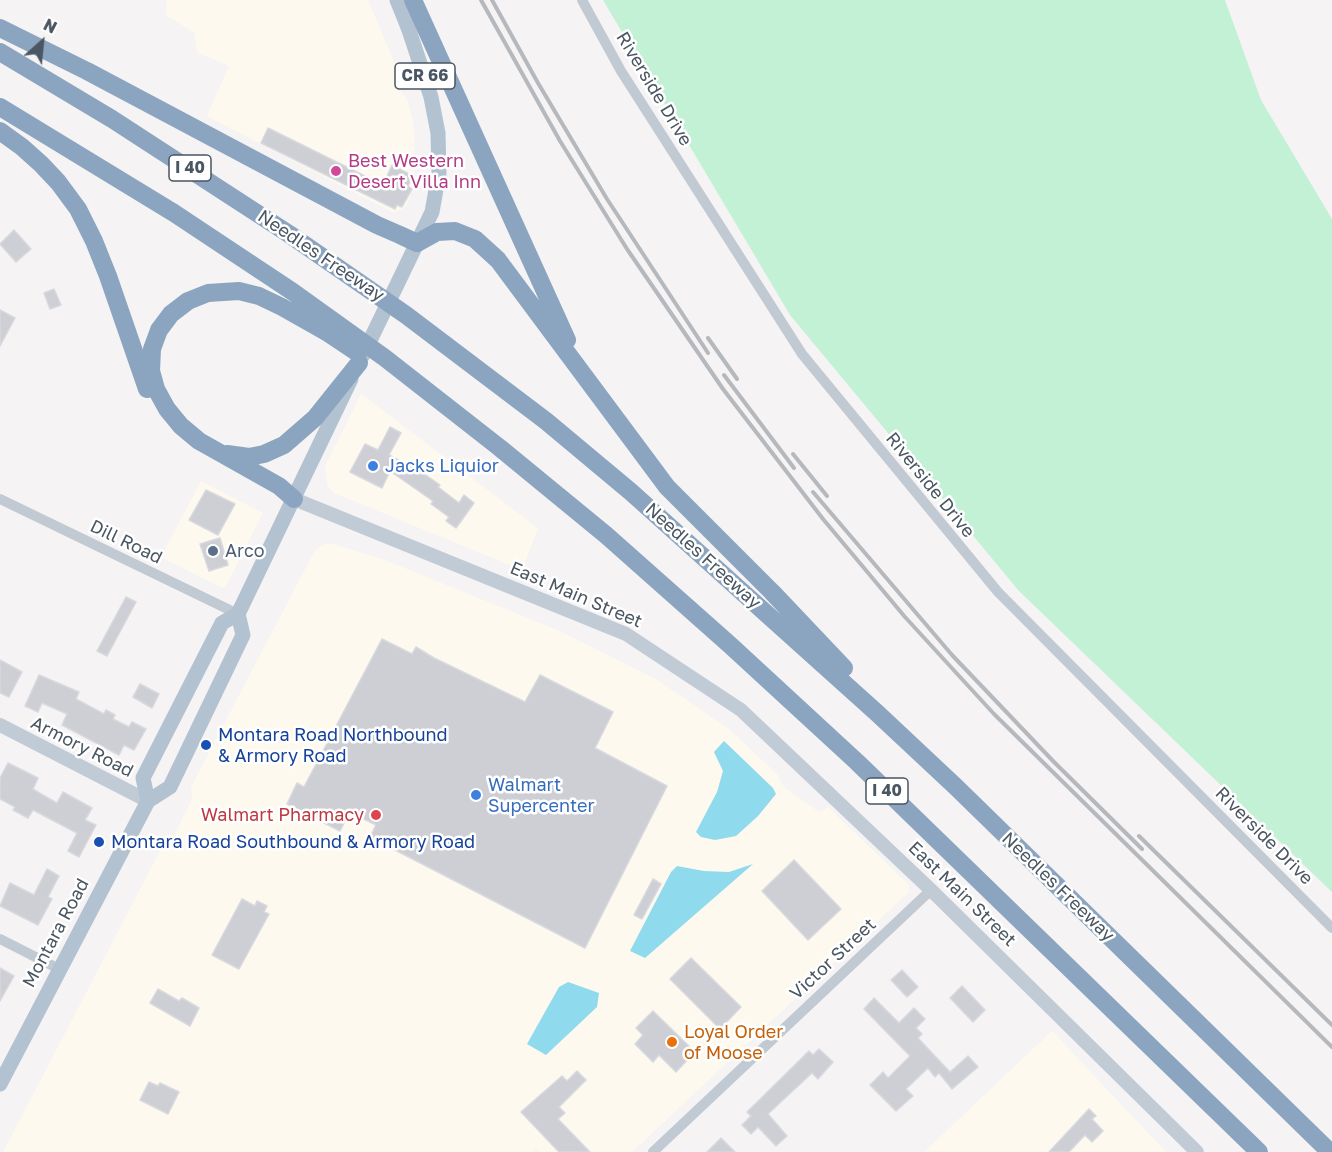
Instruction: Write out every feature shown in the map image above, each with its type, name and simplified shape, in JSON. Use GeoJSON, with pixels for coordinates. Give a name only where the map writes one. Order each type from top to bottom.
{"type":"FeatureCollection","features":[{"type":"Feature","properties":{"kind":"highway"},"geometry":{"type":"LineString","coordinates":[[413,0],[581,372]]}},
{"type":"Feature","properties":{"kind":"highway"},"geometry":{"type":"LineString","coordinates":[[0,28],[87,71],[377,225],[417,243],[437,232],[455,231],[475,239],[498,260],[667,486],[772,592],[956,787]]}},
{"type":"Feature","properties":{"kind":"highway","name":"Needles Freeway"},"geometry":{"type":"LineString","coordinates":[[0,52],[205,178],[374,292],[546,421],[631,492],[822,662],[956,787],[1330,1152]]}},
{"type":"Feature","properties":{"kind":"highway","name":"I 40"},"geometry":{"type":"LineString","coordinates":[[0,107],[174,213],[500,447],[606,535],[811,718],[1259,1152]]}},
{"type":"Feature","properties":{"kind":"highway"},"geometry":{"type":"LineString","coordinates":[[0,131],[41,164],[78,209],[108,276],[152,403],[166,424],[183,442],[204,456],[277,496],[294,499]]}},
{"type":"Feature","properties":{"kind":"highway"},"geometry":{"type":"LineString","coordinates":[[294,499],[279,486],[216,452],[181,426],[167,409],[156,389],[151,371],[152,349],[159,330],[171,314],[188,301],[208,293],[238,291],[259,296],[349,339]]}},
{"type":"Feature","properties":{"kind":"highway"},"geometry":{"type":"LineString","coordinates":[[216,452],[249,457],[264,454],[284,445],[315,418],[359,363]]}},
{"type":"Feature","properties":{"kind":"main road","name":"CR 66"},"geometry":{"type":"LineString","coordinates":[[294,499],[432,212],[439,172],[438,133],[425,78],[410,30],[397,0]]}},
{"type":"Feature","properties":{"kind":"main road","name":"Montara Road"},"geometry":{"type":"LineString","coordinates":[[148,801],[143,778],[222,623],[238,614],[294,499]]}},
{"type":"Feature","properties":{"kind":"main road","name":"Montara Road"},"geometry":{"type":"LineString","coordinates":[[0,1084],[148,801],[170,787],[243,635],[238,614]]}},
{"type":"Feature","properties":{"kind":"street","name":"Riverside Drive"},"geometry":{"type":"LineString","coordinates":[[582,0],[621,71],[802,354],[998,592],[1332,928]]}},
{"type":"Feature","properties":{"kind":"street","name":"Dill Road"},"geometry":{"type":"LineString","coordinates":[[0,499],[238,614]]}},
{"type":"Feature","properties":{"kind":"street","name":"East Main Street"},"geometry":{"type":"LineString","coordinates":[[294,499],[626,634],[741,710],[931,890],[1197,1152]]}},
{"type":"Feature","properties":{"kind":"street","name":"Armory Road"},"geometry":{"type":"LineString","coordinates":[[0,725],[148,801]]}},
{"type":"Feature","properties":{"kind":"street","name":"Victor Street"},"geometry":{"type":"LineString","coordinates":[[653,1152],[931,890]]}},
{"type":"Feature","properties":{"kind":"street"},"geometry":{"type":"LineString","coordinates":[[0,939],[59,969]]}},
{"type":"Feature","properties":{"kind":"shaded area"},"geometry":{"type":"Polygon","coordinates":[[[167,0],[368,0],[405,88],[398,87],[407,99],[413,122],[415,144],[413,185],[409,201],[404,208],[394,213],[207,116],[229,66],[197,52],[194,33],[166,16],[167,0]]]}},
{"type":"Feature","properties":{"kind":"shaded area"},"geometry":{"type":"Polygon","coordinates":[[[361,394],[538,528],[522,570],[334,493],[327,485],[325,466],[361,394]]]}},
{"type":"Feature","properties":{"kind":"shaded area"},"geometry":{"type":"Polygon","coordinates":[[[201,481],[263,513],[226,586],[222,588],[161,557],[201,481]]]}},
{"type":"Feature","properties":{"kind":"shaded area"},"geometry":{"type":"Polygon","coordinates":[[[329,543],[380,558],[560,631],[656,679],[729,729],[778,775],[784,787],[819,812],[828,807],[908,884],[910,891],[632,1152],[539,1152],[536,1149],[534,1152],[3,1152],[161,849],[169,846],[192,799],[191,787],[314,552],[321,545],[329,543]]]}},
{"type":"Feature","properties":{"kind":"shaded area"},"geometry":{"type":"Polygon","coordinates":[[[1052,1031],[1166,1152],[924,1152],[1052,1031]]]}},
{"type":"Feature","properties":{"kind":"green space"},"geometry":{"type":"Polygon","coordinates":[[[603,0],[1225,0],[1261,100],[1332,219],[1332,892],[1019,591],[790,315],[603,0]]]}},
{"type":"Feature","properties":{"kind":"water"},"geometry":{"type":"Polygon","coordinates":[[[724,741],[773,788],[776,794],[758,816],[736,836],[715,840],[701,837],[696,832],[717,792],[723,771],[714,752],[724,741]]]}},
{"type":"Feature","properties":{"kind":"water"},"geometry":{"type":"Polygon","coordinates":[[[753,864],[645,958],[630,951],[671,872],[677,866],[704,871],[729,872],[753,864]]]}},
{"type":"Feature","properties":{"kind":"water"},"geometry":{"type":"Polygon","coordinates":[[[568,982],[599,993],[597,1007],[546,1055],[527,1044],[559,987],[568,982]]]}},
{"type":"Feature","properties":{"kind":"building","name":"Best Western Desert Villa Inn"},"geometry":{"type":"Polygon","coordinates":[[[268,128],[383,185],[392,165],[413,176],[408,186],[412,189],[402,207],[397,205],[395,209],[261,143],[268,128]]]}},
{"type":"Feature","properties":{"kind":"building"},"geometry":{"type":"Polygon","coordinates":[[[14,230],[31,249],[16,262],[0,244],[14,230]]]}},
{"type":"Feature","properties":{"kind":"building"},"geometry":{"type":"Polygon","coordinates":[[[54,289],[61,305],[50,309],[44,293],[54,289]]]}},
{"type":"Feature","properties":{"kind":"building"},"geometry":{"type":"Polygon","coordinates":[[[0,310],[15,318],[0,346],[0,310]]]}},
{"type":"Feature","properties":{"kind":"building"},"geometry":{"type":"Polygon","coordinates":[[[390,427],[401,433],[389,455],[413,466],[440,485],[438,487],[459,503],[464,495],[474,503],[456,528],[446,521],[449,517],[431,504],[433,501],[390,471],[382,488],[350,472],[365,444],[378,450],[390,427]]]}},
{"type":"Feature","properties":{"kind":"building"},"geometry":{"type":"Polygon","coordinates":[[[206,490],[235,504],[218,535],[189,520],[206,490]]]}},
{"type":"Feature","properties":{"kind":"building"},"geometry":{"type":"Polygon","coordinates":[[[220,538],[228,565],[209,571],[200,544],[220,538]]]}},
{"type":"Feature","properties":{"kind":"building"},"geometry":{"type":"Polygon","coordinates":[[[126,597],[136,602],[107,656],[97,651],[126,597]]]}},
{"type":"Feature","properties":{"kind":"building","name":"Walmart Supercenter"},"geometry":{"type":"Polygon","coordinates":[[[382,639],[412,654],[416,647],[525,702],[540,675],[613,712],[595,748],[667,786],[585,948],[370,837],[376,825],[350,812],[340,831],[287,804],[297,783],[304,787],[382,639]]]}},
{"type":"Feature","properties":{"kind":"building"},"geometry":{"type":"Polygon","coordinates":[[[0,660],[22,672],[9,697],[0,693],[0,660]]]}},
{"type":"Feature","properties":{"kind":"building"},"geometry":{"type":"Polygon","coordinates":[[[39,675],[79,692],[76,699],[104,714],[106,710],[115,715],[113,719],[129,727],[132,722],[146,729],[134,750],[124,745],[119,755],[62,725],[67,714],[42,703],[38,712],[25,706],[39,675]]]}},
{"type":"Feature","properties":{"kind":"building"},"geometry":{"type":"Polygon","coordinates":[[[140,684],[159,694],[152,708],[133,697],[140,684]]]}},
{"type":"Feature","properties":{"kind":"building"},"geometry":{"type":"Polygon","coordinates":[[[8,763],[38,778],[33,789],[57,803],[63,792],[92,808],[85,820],[96,825],[79,857],[68,851],[77,833],[33,810],[28,818],[13,810],[15,807],[0,799],[0,778],[8,763]]]}},
{"type":"Feature","properties":{"kind":"building"},"geometry":{"type":"Polygon","coordinates":[[[794,860],[841,909],[808,940],[762,891],[794,860]]]}},
{"type":"Feature","properties":{"kind":"building"},"geometry":{"type":"Polygon","coordinates":[[[47,869],[59,876],[48,897],[52,899],[38,925],[0,906],[10,883],[34,895],[47,869]]]}},
{"type":"Feature","properties":{"kind":"building"},"geometry":{"type":"Polygon","coordinates":[[[653,879],[661,884],[642,919],[634,915],[653,879]]]}},
{"type":"Feature","properties":{"kind":"building"},"geometry":{"type":"Polygon","coordinates":[[[242,899],[255,906],[257,901],[267,906],[264,912],[269,914],[239,969],[212,955],[242,899]]]}},
{"type":"Feature","properties":{"kind":"building"},"geometry":{"type":"Polygon","coordinates":[[[691,958],[741,1007],[720,1029],[670,979],[691,958]]]}},
{"type":"Feature","properties":{"kind":"building"},"geometry":{"type":"Polygon","coordinates":[[[0,968],[14,976],[0,1001],[0,968]]]}},
{"type":"Feature","properties":{"kind":"building"},"geometry":{"type":"Polygon","coordinates":[[[902,970],[918,987],[907,997],[891,980],[902,970]]]}},
{"type":"Feature","properties":{"kind":"building"},"geometry":{"type":"Polygon","coordinates":[[[962,986],[985,1010],[973,1022],[950,998],[962,986]]]}},
{"type":"Feature","properties":{"kind":"building"},"geometry":{"type":"Polygon","coordinates":[[[158,989],[179,1001],[182,998],[199,1008],[190,1026],[150,1003],[158,989]]]}},
{"type":"Feature","properties":{"kind":"building"},"geometry":{"type":"Polygon","coordinates":[[[874,998],[899,1023],[914,1008],[925,1019],[916,1028],[922,1034],[918,1038],[950,1072],[968,1056],[978,1067],[952,1089],[939,1073],[935,1077],[928,1068],[906,1089],[913,1096],[896,1111],[870,1085],[883,1072],[888,1078],[910,1056],[864,1009],[874,998]]]}},
{"type":"Feature","properties":{"kind":"building"},"geometry":{"type":"Polygon","coordinates":[[[653,1011],[695,1052],[676,1072],[659,1055],[653,1062],[635,1044],[643,1035],[636,1028],[653,1011]]]}},
{"type":"Feature","properties":{"kind":"building"},"geometry":{"type":"Polygon","coordinates":[[[819,1049],[833,1062],[818,1079],[812,1073],[768,1114],[787,1136],[776,1146],[758,1127],[751,1134],[742,1125],[751,1116],[747,1112],[809,1051],[813,1055],[819,1049]]]}},
{"type":"Feature","properties":{"kind":"building"},"geometry":{"type":"Polygon","coordinates":[[[577,1071],[586,1080],[559,1107],[565,1113],[558,1119],[590,1152],[559,1152],[521,1112],[562,1076],[567,1081],[577,1071]]]}},
{"type":"Feature","properties":{"kind":"building"},"geometry":{"type":"Polygon","coordinates":[[[149,1082],[158,1086],[160,1083],[179,1092],[168,1114],[140,1100],[149,1082]]]}},
{"type":"Feature","properties":{"kind":"building"},"geometry":{"type":"Polygon","coordinates":[[[1089,1109],[1096,1116],[1092,1119],[1103,1131],[1092,1142],[1085,1135],[1069,1152],[1049,1152],[1089,1109]]]}},
{"type":"Feature","properties":{"kind":"building"},"geometry":{"type":"Polygon","coordinates":[[[721,1138],[735,1152],[707,1152],[721,1138]]]}},
{"type":"Feature","properties":{"kind":"railway"},"geometry":{"type":"LineString","coordinates":[[481,0],[560,141],[627,249],[723,389],[823,519],[905,617],[994,714],[1332,1047]]}},
{"type":"Feature","properties":{"kind":"railway"},"geometry":{"type":"LineString","coordinates":[[492,0],[607,199],[708,353]]}},
{"type":"Feature","properties":{"kind":"railway"},"geometry":{"type":"LineString","coordinates":[[708,338],[737,379]]}},
{"type":"Feature","properties":{"kind":"railway"},"geometry":{"type":"LineString","coordinates":[[724,375],[794,468]]}},
{"type":"Feature","properties":{"kind":"railway"},"geometry":{"type":"LineString","coordinates":[[793,454],[827,496]]}},
{"type":"Feature","properties":{"kind":"railway"},"geometry":{"type":"LineString","coordinates":[[813,492],[952,655],[1054,762],[1142,849]]}},
{"type":"Feature","properties":{"kind":"railway"},"geometry":{"type":"LineString","coordinates":[[1139,836],[1332,1025]]}},
{"type":"Feature","properties":{"kind":"place","name":"Best Western Desert Villa Inn"},"geometry":{"type":"Point","coordinates":[336,171]}},
{"type":"Feature","properties":{"kind":"place","name":"Jacks Liquior"},"geometry":{"type":"Point","coordinates":[373,466]}},
{"type":"Feature","properties":{"kind":"place","name":"Arco"},"geometry":{"type":"Point","coordinates":[213,551]}},
{"type":"Feature","properties":{"kind":"place","name":"Montara Road Northbound & Armory Road"},"geometry":{"type":"Point","coordinates":[206,745]}},
{"type":"Feature","properties":{"kind":"place","name":"Walmart Supercenter"},"geometry":{"type":"Point","coordinates":[476,795]}},
{"type":"Feature","properties":{"kind":"place","name":"Walmart Pharmacy"},"geometry":{"type":"Point","coordinates":[376,815]}},
{"type":"Feature","properties":{"kind":"place","name":"Montara Road Southbound & Armory Road"},"geometry":{"type":"Point","coordinates":[99,842]}},
{"type":"Feature","properties":{"kind":"place","name":"Loyal Order of Moose"},"geometry":{"type":"Point","coordinates":[672,1042]}}]}
